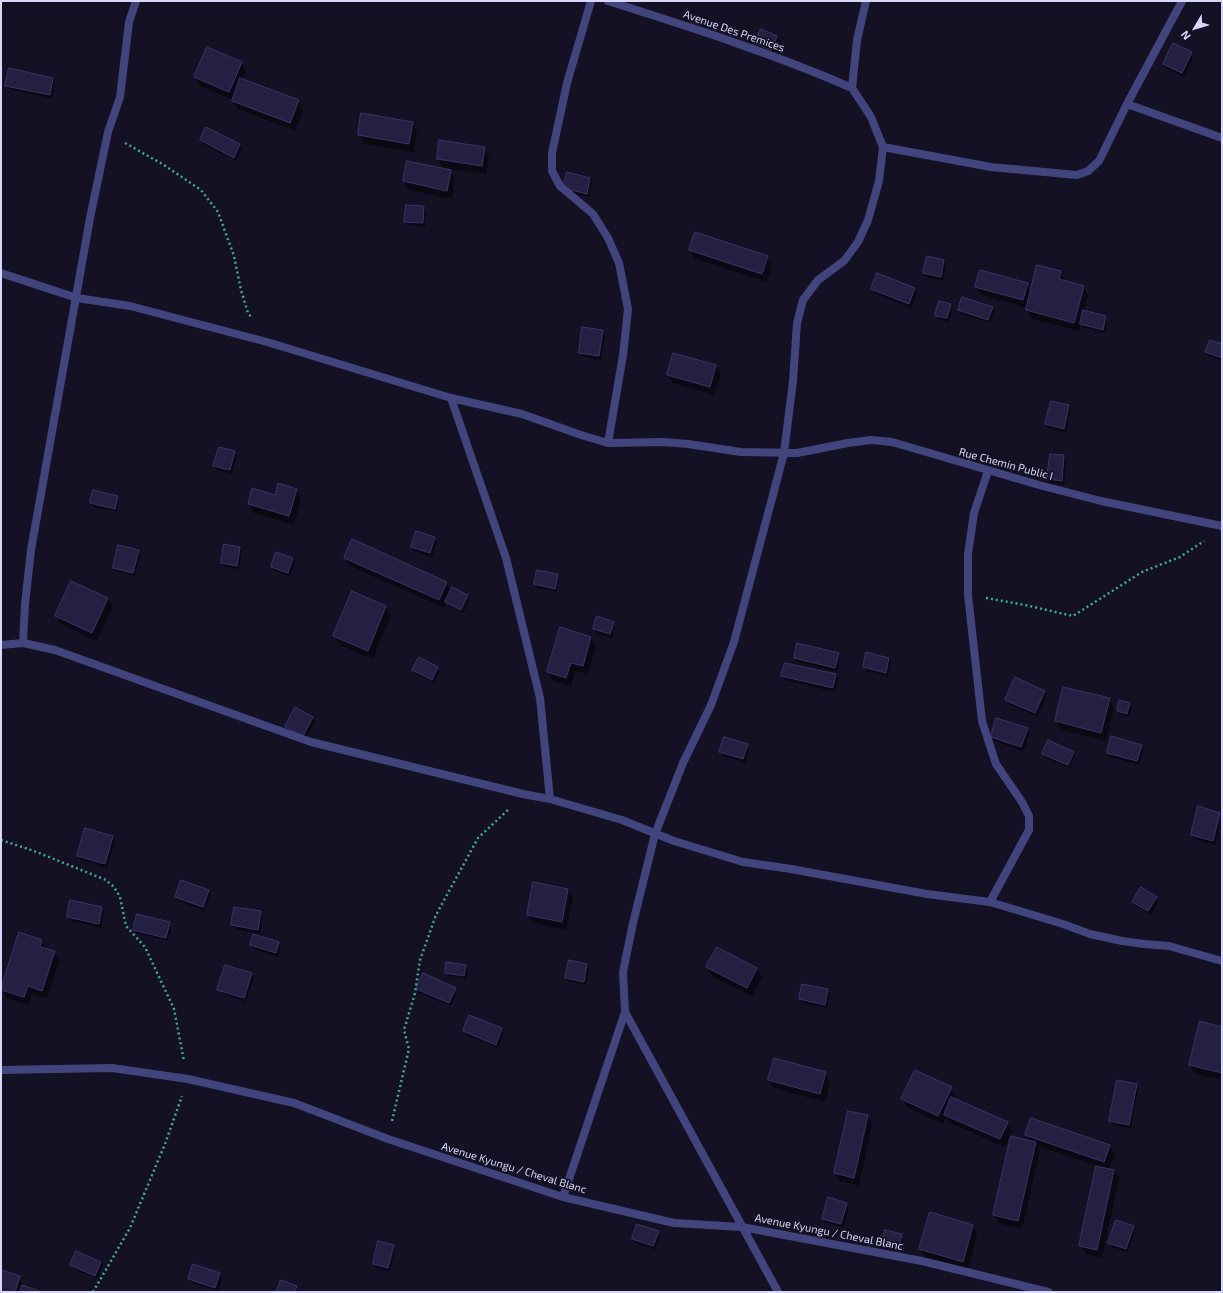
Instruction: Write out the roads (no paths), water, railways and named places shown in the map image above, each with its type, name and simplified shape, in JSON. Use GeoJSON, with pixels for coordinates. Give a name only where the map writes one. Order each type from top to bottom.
{"type":"FeatureCollection","features":[{"type":"Feature","properties":{"kind":"street"},"geometry":{"type":"LineString","coordinates":[[23,643],[25,604],[31,550],[90,218],[108,132],[120,97],[129,22],[136,1]]}},
{"type":"Feature","properties":{"kind":"street"},"geometry":{"type":"LineString","coordinates":[[591,1],[567,83],[552,153],[552,170],[560,186],[593,214],[608,238],[620,263],[628,309],[623,355],[608,443]]}},
{"type":"Feature","properties":{"kind":"street","name":"Avenue Des Premices"},"geometry":{"type":"LineString","coordinates":[[608,1],[701,30],[806,68],[852,88]]}},
{"type":"Feature","properties":{"kind":"street"},"geometry":{"type":"LineString","coordinates":[[563,1197],[625,1012],[623,972],[655,834],[683,763],[711,706],[734,642],[784,453],[793,380],[797,323],[803,300],[818,280],[844,261],[858,242],[868,220],[879,182],[883,147],[871,116],[852,88],[857,40],[866,1]]}},
{"type":"Feature","properties":{"kind":"street"},"geometry":{"type":"LineString","coordinates":[[883,147],[991,167],[1077,175],[1088,170],[1099,161],[1126,104],[1182,1]]}},
{"type":"Feature","properties":{"kind":"street"},"geometry":{"type":"LineString","coordinates":[[1126,104],[1222,138]]}},
{"type":"Feature","properties":{"kind":"street","name":"Rue Chemin Public I"},"geometry":{"type":"LineString","coordinates":[[1,273],[77,298],[130,306],[267,342],[451,398],[522,414],[608,443],[663,442],[741,452],[784,453],[807,452],[848,443],[871,440],[892,442],[988,471],[1101,501],[1222,526]]}},
{"type":"Feature","properties":{"kind":"street"},"geometry":{"type":"LineString","coordinates":[[451,398],[506,558],[540,698],[550,799]]}},
{"type":"Feature","properties":{"kind":"street"},"geometry":{"type":"LineString","coordinates":[[988,471],[974,513],[968,554],[968,595],[982,721],[996,764],[1022,802],[1029,816],[1028,830],[990,902]]}},
{"type":"Feature","properties":{"kind":"street"},"geometry":{"type":"LineString","coordinates":[[1,645],[23,643],[55,650],[311,742],[523,794],[550,799],[622,820],[655,834],[743,862],[791,869],[927,894],[990,902],[1090,934],[1122,941],[1170,946],[1222,961]]}},
{"type":"Feature","properties":{"kind":"street"},"geometry":{"type":"LineString","coordinates":[[625,1012],[778,1292]]}},
{"type":"Feature","properties":{"kind":"street","name":"Avenue Kyungu / Cheval Blanc"},"geometry":{"type":"LineString","coordinates":[[1,1070],[112,1068],[188,1079],[294,1103],[388,1139],[563,1197],[674,1223],[742,1227],[922,1261],[1048,1292]]}}]}
